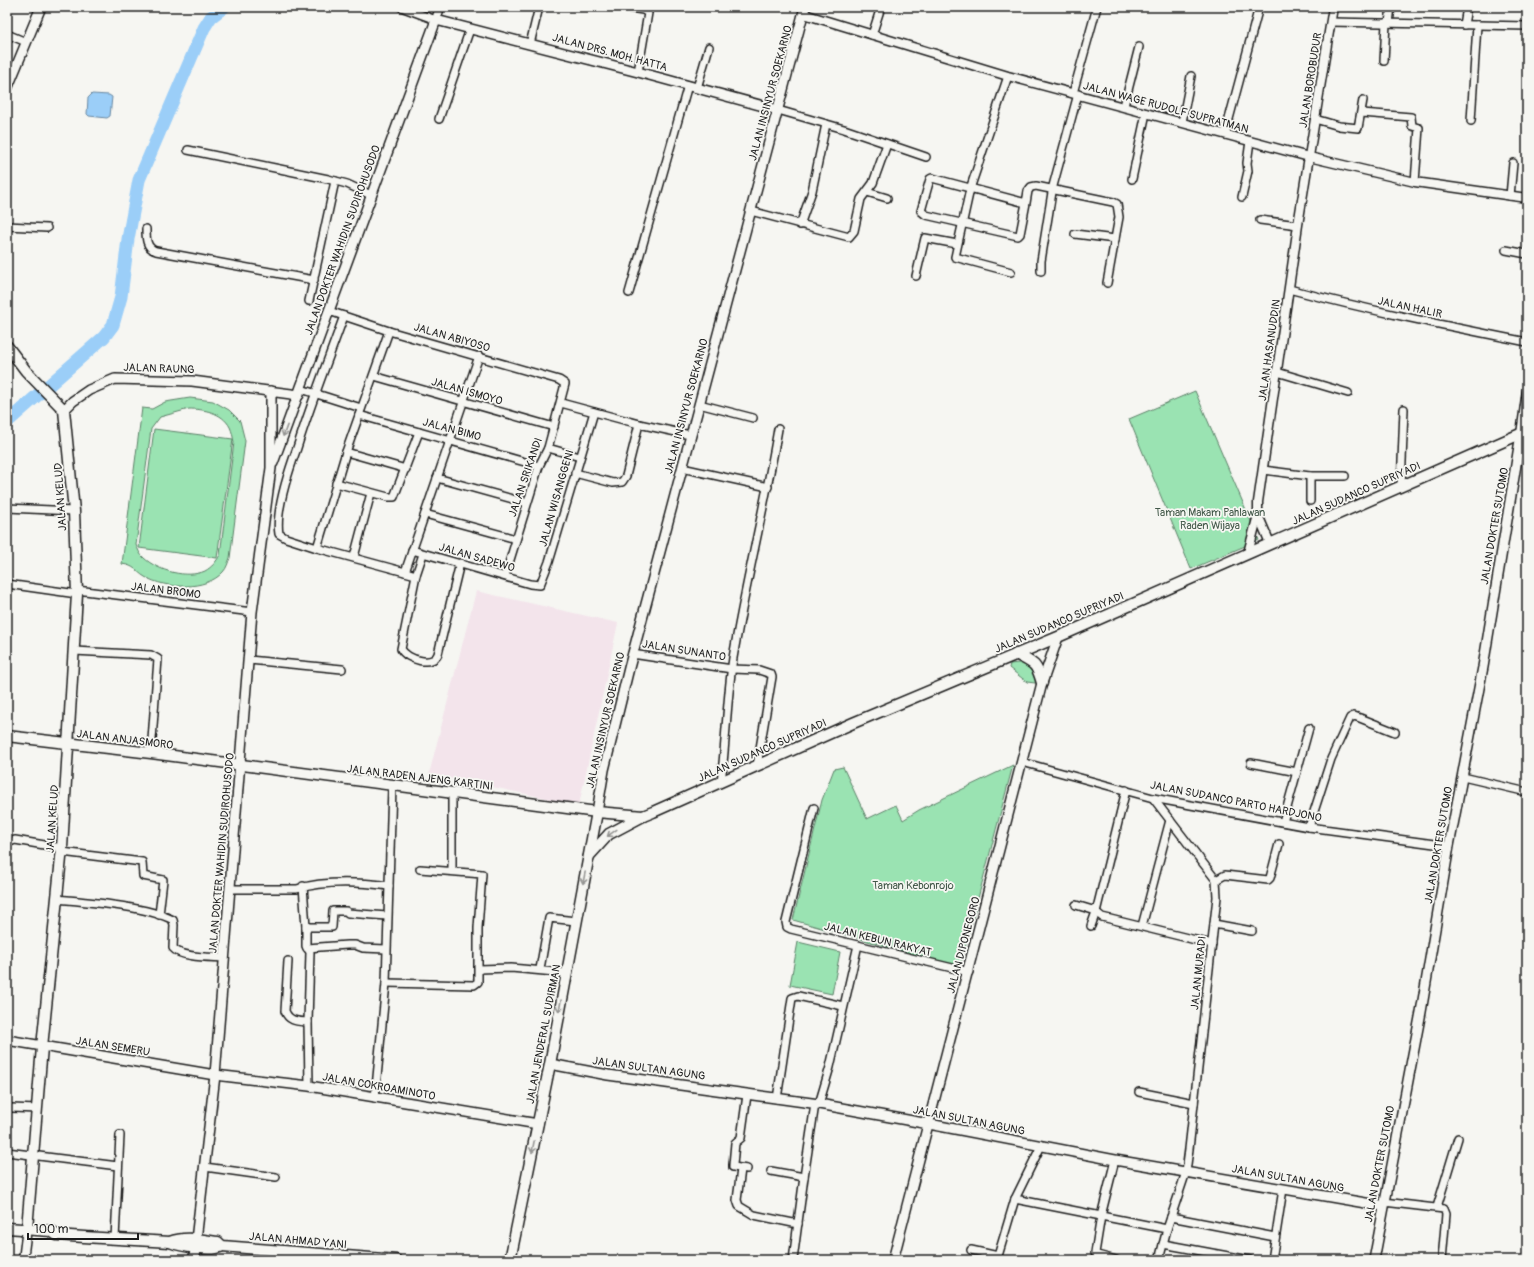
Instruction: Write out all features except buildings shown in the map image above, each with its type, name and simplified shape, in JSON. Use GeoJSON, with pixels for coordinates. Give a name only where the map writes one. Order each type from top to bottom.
{"type":"FeatureCollection","features":[{"type":"Feature","properties":{"kind":"main road"},"geometry":{"type":"LineString","coordinates":[[7,89],[41,7]]}},
{"type":"Feature","properties":{"kind":"main road","name":"JALAN INSINYUR SOEKARNO"},"geometry":{"type":"LineString","coordinates":[[597,812],[604,770],[632,654],[805,10]]}},
{"type":"Feature","properties":{"kind":"main road","name":"JALAN DRS. MOH. HATTA"},"geometry":{"type":"LineString","coordinates":[[436,20],[688,85],[778,110]]}},
{"type":"Feature","properties":{"kind":"main road","name":"JALAN DOKTER WAHIDIN SUDIROHUSODO"},"geometry":{"type":"LineString","coordinates":[[271,468],[301,391],[371,195],[436,20]]}},
{"type":"Feature","properties":{"kind":"main road"},"geometry":{"type":"LineString","coordinates":[[7,346],[26,371],[61,407]]}},
{"type":"Feature","properties":{"kind":"main road","name":"JALAN RAUNG"},"geometry":{"type":"LineString","coordinates":[[61,407],[89,390],[115,379],[192,381],[271,391],[301,391]]}},
{"type":"Feature","properties":{"kind":"main road","name":"JALAN DOKTER WAHIDIN SUDIROHUSODO"},"geometry":{"type":"LineString","coordinates":[[196,1244],[215,1075],[252,612],[271,468],[271,391]]}},
{"type":"Feature","properties":{"kind":"main road","name":"JALAN KELUD"},"geometry":{"type":"LineString","coordinates":[[26,1232],[34,1156],[42,1047],[62,850],[77,592],[74,511],[61,407]]}},
{"type":"Feature","properties":{"kind":"main road","name":"JALAN SUDANCO SUPRIYADI"},"geometry":{"type":"LineString","coordinates":[[597,812],[643,816],[722,782],[804,744],[1058,637],[1524,433]]}},
{"type":"Feature","properties":{"kind":"main road","name":"JALAN DOKTER SUTOMO"},"geometry":{"type":"LineString","coordinates":[[1374,1260],[1421,1012],[1449,846],[1524,433]]}},
{"type":"Feature","properties":{"kind":"main road","name":"JALAN DIPONEGORO"},"geometry":{"type":"LineString","coordinates":[[893,1258],[969,972],[1042,683],[1058,637]]}},
{"type":"Feature","properties":{"kind":"main road"},"geometry":{"type":"LineString","coordinates":[[1016,654],[1033,663],[1038,668],[1042,683]]}},
{"type":"Feature","properties":{"kind":"main road","name":"JALAN ANJASMORO"},"geometry":{"type":"LineString","coordinates":[[7,736],[240,765]]}},
{"type":"Feature","properties":{"kind":"main road","name":"JALAN RADEN AJENG KARTINI"},"geometry":{"type":"LineString","coordinates":[[240,765],[597,812]]}},
{"type":"Feature","properties":{"kind":"main road","name":"JALAN JENDERAL SUDIRMAN"},"geometry":{"type":"LineString","coordinates":[[510,1260],[550,1064],[597,812]]}},
{"type":"Feature","properties":{"kind":"main road"},"geometry":{"type":"LineString","coordinates":[[588,858],[609,834],[643,816]]}},
{"type":"Feature","properties":{"kind":"main road","name":"JALAN SEMERU"},"geometry":{"type":"LineString","coordinates":[[7,1040],[215,1075]]}},
{"type":"Feature","properties":{"kind":"main road","name":"JALAN SULTAN AGUNG"},"geometry":{"type":"LineString","coordinates":[[550,1064],[608,1075],[817,1104],[1115,1160],[1283,1189],[1384,1204]]}},
{"type":"Feature","properties":{"kind":"main road","name":"JALAN COKROAMINOTO"},"geometry":{"type":"LineString","coordinates":[[215,1075],[309,1086],[538,1124]]}},
{"type":"Feature","properties":{"kind":"main road"},"geometry":{"type":"LineString","coordinates":[[7,1228],[26,1232]]}},
{"type":"Feature","properties":{"kind":"main road","name":"JALAN AHMAD YANI"},"geometry":{"type":"LineString","coordinates":[[26,1232],[51,1231],[58,1235],[170,1242],[178,1239],[196,1244],[218,1242],[222,1246],[396,1260]]}},
{"type":"Feature","properties":{"kind":"main road"},"geometry":{"type":"LineString","coordinates":[[7,1235],[26,1232]]}},
{"type":"Feature","properties":{"kind":"main road"},"geometry":{"type":"LineString","coordinates":[[194,1260],[196,1244]]}},
{"type":"Feature","properties":{"kind":"street"},"geometry":{"type":"LineString","coordinates":[[401,7],[436,20],[440,7]]}},
{"type":"Feature","properties":{"kind":"street"},"geometry":{"type":"LineString","coordinates":[[530,44],[539,7]]}},
{"type":"Feature","properties":{"kind":"street"},"geometry":{"type":"LineString","coordinates":[[623,7],[643,10],[648,13],[638,72]]}},
{"type":"Feature","properties":{"kind":"street"},"geometry":{"type":"LineString","coordinates":[[872,35],[881,7]]}},
{"type":"Feature","properties":{"kind":"street"},"geometry":{"type":"LineString","coordinates":[[1042,270],[1041,261],[1053,188],[1097,7]]}},
{"type":"Feature","properties":{"kind":"street"},"geometry":{"type":"LineString","coordinates":[[1225,134],[1259,7]]}},
{"type":"Feature","properties":{"kind":"street","name":"JALAN BOROBUDUR"},"geometry":{"type":"LineString","coordinates":[[1309,157],[1333,7]]}},
{"type":"Feature","properties":{"kind":"street"},"geometry":{"type":"LineString","coordinates":[[1384,61],[1391,7]]}},
{"type":"Feature","properties":{"kind":"street"},"geometry":{"type":"LineString","coordinates":[[1464,25],[1467,7]]}},
{"type":"Feature","properties":{"kind":"street","name":"JALAN WAGE RUDOLF SUPRATMAN"},"geometry":{"type":"LineString","coordinates":[[805,10],[872,35],[1008,76],[1309,157],[1415,182],[1527,198]]}},
{"type":"Feature","properties":{"kind":"street"},"geometry":{"type":"LineString","coordinates":[[1331,22],[1527,26]]}},
{"type":"Feature","properties":{"kind":"street"},"geometry":{"type":"LineString","coordinates":[[1471,121],[1477,25]]}},
{"type":"Feature","properties":{"kind":"street"},"geometry":{"type":"LineString","coordinates":[[439,119],[470,29]]}},
{"type":"Feature","properties":{"kind":"street"},"geometry":{"type":"LineString","coordinates":[[7,34],[26,42]]}},
{"type":"Feature","properties":{"kind":"street"},"geometry":{"type":"LineString","coordinates":[[697,88],[709,47]]}},
{"type":"Feature","properties":{"kind":"street"},"geometry":{"type":"LineString","coordinates":[[1124,106],[1139,47]]}},
{"type":"Feature","properties":{"kind":"street"},"geometry":{"type":"LineString","coordinates":[[1008,76],[970,189],[955,256],[957,259],[1011,272]]}},
{"type":"Feature","properties":{"kind":"street"},"geometry":{"type":"LineString","coordinates":[[1182,122],[1191,76]]}},
{"type":"Feature","properties":{"kind":"street"},"geometry":{"type":"LineString","coordinates":[[629,293],[688,85]]}},
{"type":"Feature","properties":{"kind":"street"},"geometry":{"type":"LineString","coordinates":[[1315,119],[1336,125],[1358,128],[1362,113],[1363,100]]}},
{"type":"Feature","properties":{"kind":"street"},"geometry":{"type":"LineString","coordinates":[[778,110],[844,129],[926,157]]}},
{"type":"Feature","properties":{"kind":"street"},"geometry":{"type":"LineString","coordinates":[[1132,179],[1146,113]]}},
{"type":"Feature","properties":{"kind":"street"},"geometry":{"type":"LineString","coordinates":[[1362,113],[1411,117],[1412,126],[1419,128],[1415,182]]}},
{"type":"Feature","properties":{"kind":"street"},"geometry":{"type":"LineString","coordinates":[[800,225],[812,191],[826,124]]}},
{"type":"Feature","properties":{"kind":"street"},"geometry":{"type":"LineString","coordinates":[[1242,197],[1248,171],[1247,163],[1250,141]]}},
{"type":"Feature","properties":{"kind":"street"},"geometry":{"type":"LineString","coordinates":[[751,211],[849,237],[854,231],[859,204],[876,176],[887,144]]}},
{"type":"Feature","properties":{"kind":"street"},"geometry":{"type":"LineString","coordinates":[[188,150],[335,181],[371,195]]}},
{"type":"Feature","properties":{"kind":"street","name":"JALAN HASANUDDIN"},"geometry":{"type":"LineString","coordinates":[[1270,543],[1258,515],[1258,502],[1309,157]]}},
{"type":"Feature","properties":{"kind":"street"},"geometry":{"type":"LineString","coordinates":[[1510,196],[1513,163]]}},
{"type":"Feature","properties":{"kind":"street"},"geometry":{"type":"LineString","coordinates":[[1026,203],[931,179],[921,209],[922,213],[926,215],[1019,236],[1026,203],[1028,191],[1031,187],[1053,188],[1117,204],[1119,216],[1108,283]]}},
{"type":"Feature","properties":{"kind":"street"},"geometry":{"type":"LineString","coordinates":[[309,301],[335,181]]}},
{"type":"Feature","properties":{"kind":"street"},"geometry":{"type":"LineString","coordinates":[[867,192],[887,198]]}},
{"type":"Feature","properties":{"kind":"street"},"geometry":{"type":"LineString","coordinates":[[1260,220],[1298,225]]}},
{"type":"Feature","properties":{"kind":"street"},"geometry":{"type":"LineString","coordinates":[[7,226],[47,228]]}},
{"type":"Feature","properties":{"kind":"street"},"geometry":{"type":"LineString","coordinates":[[146,229],[147,243],[152,250],[314,280]]}},
{"type":"Feature","properties":{"kind":"street"},"geometry":{"type":"LineString","coordinates":[[1075,234],[1115,239]]}},
{"type":"Feature","properties":{"kind":"street"},"geometry":{"type":"LineString","coordinates":[[916,276],[925,238],[957,244]]}},
{"type":"Feature","properties":{"kind":"street"},"geometry":{"type":"LineString","coordinates":[[1506,250],[1527,254]]}},
{"type":"Feature","properties":{"kind":"street","name":"JALAN HALIR"},"geometry":{"type":"LineString","coordinates":[[1289,289],[1361,308],[1527,342]]}},
{"type":"Feature","properties":{"kind":"street","name":"JALAN ABIYOSO"},"geometry":{"type":"LineString","coordinates":[[330,312],[389,331],[559,380],[565,384]]}},
{"type":"Feature","properties":{"kind":"street"},"geometry":{"type":"LineString","coordinates":[[344,316],[315,394],[285,486],[278,530],[279,534],[286,538],[316,548],[354,557],[416,575]]}},
{"type":"Feature","properties":{"kind":"street"},"geometry":{"type":"LineString","coordinates":[[316,548],[346,452],[389,331]]}},
{"type":"Feature","properties":{"kind":"street"},"geometry":{"type":"LineString","coordinates":[[405,572],[479,356]]}},
{"type":"Feature","properties":{"kind":"street"},"geometry":{"type":"LineString","coordinates":[[1277,372],[1348,393]]}},
{"type":"Feature","properties":{"kind":"street","name":"JALAN ISMOYO"},"geometry":{"type":"LineString","coordinates":[[374,376],[554,427]]}},
{"type":"Feature","properties":{"kind":"street","name":"JALAN SRIKANDI"},"geometry":{"type":"LineString","coordinates":[[505,576],[539,466],[548,448],[565,384]]}},
{"type":"Feature","properties":{"kind":"street"},"geometry":{"type":"LineString","coordinates":[[1524,433],[1527,390]]}},
{"type":"Feature","properties":{"kind":"street","name":"JALAN BIMO"},"geometry":{"type":"LineString","coordinates":[[301,391],[315,394],[418,432],[451,440],[539,466]]}},
{"type":"Feature","properties":{"kind":"street"},"geometry":{"type":"LineString","coordinates":[[561,403],[639,424],[690,435]]}},
{"type":"Feature","properties":{"kind":"street"},"geometry":{"type":"LineString","coordinates":[[699,404],[753,418]]}},
{"type":"Feature","properties":{"kind":"street"},"geometry":{"type":"LineString","coordinates":[[1401,487],[1404,409]]}},
{"type":"Feature","properties":{"kind":"street","name":"JALAN WISANGGENI"},"geometry":{"type":"LineString","coordinates":[[536,585],[540,585],[545,575],[594,412]]}},
{"type":"Feature","properties":{"kind":"street"},"geometry":{"type":"LineString","coordinates":[[575,473],[613,483],[622,482],[626,476],[639,424]]}},
{"type":"Feature","properties":{"kind":"street"},"geometry":{"type":"LineString","coordinates":[[722,782],[732,669],[745,588],[768,487],[778,429]]}},
{"type":"Feature","properties":{"kind":"street"},"geometry":{"type":"LineString","coordinates":[[336,483],[371,493],[394,497],[406,469],[418,432]]}},
{"type":"Feature","properties":{"kind":"street"},"geometry":{"type":"LineString","coordinates":[[548,448],[580,457]]}},
{"type":"Feature","properties":{"kind":"street"},"geometry":{"type":"LineString","coordinates":[[346,452],[406,469]]}},
{"type":"Feature","properties":{"kind":"street"},"geometry":{"type":"LineString","coordinates":[[682,468],[768,487]]}},
{"type":"Feature","properties":{"kind":"street"},"geometry":{"type":"LineString","coordinates":[[1263,470],[1310,476],[1345,476]]}},
{"type":"Feature","properties":{"kind":"street"},"geometry":{"type":"LineString","coordinates":[[1310,476],[1310,501]]}},
{"type":"Feature","properties":{"kind":"street"},"geometry":{"type":"LineString","coordinates":[[437,478],[527,503]]}},
{"type":"Feature","properties":{"kind":"street"},"geometry":{"type":"LineString","coordinates":[[354,557],[371,493]]}},
{"type":"Feature","properties":{"kind":"street"},"geometry":{"type":"LineString","coordinates":[[7,508],[74,511]]}},
{"type":"Feature","properties":{"kind":"street"},"geometry":{"type":"LineString","coordinates":[[425,514],[516,539]]}},
{"type":"Feature","properties":{"kind":"street"},"geometry":{"type":"LineString","coordinates":[[1248,553],[1258,515]]}},
{"type":"Feature","properties":{"kind":"street","name":"JALAN SADEWO"},"geometry":{"type":"LineString","coordinates":[[412,550],[536,585]]}},
{"type":"Feature","properties":{"kind":"street"},"geometry":{"type":"LineString","coordinates":[[423,554],[416,575],[401,649],[406,655],[432,661],[436,658],[460,563]]}},
{"type":"Feature","properties":{"kind":"street","name":"JALAN BROMO"},"geometry":{"type":"LineString","coordinates":[[7,584],[252,612]]}},
{"type":"Feature","properties":{"kind":"street"},"geometry":{"type":"LineString","coordinates":[[74,651],[151,655],[158,659],[151,753]]}},
{"type":"Feature","properties":{"kind":"street","name":"JALAN SUNANTO"},"geometry":{"type":"LineString","coordinates":[[632,654],[732,669],[765,672],[770,674],[772,678],[762,764]]}},
{"type":"Feature","properties":{"kind":"street"},"geometry":{"type":"LineString","coordinates":[[249,660],[342,669]]}},
{"type":"Feature","properties":{"kind":"street"},"geometry":{"type":"LineString","coordinates":[[1309,827],[1331,759],[1350,718],[1354,716],[1396,732]]}},
{"type":"Feature","properties":{"kind":"street"},"geometry":{"type":"LineString","coordinates":[[1284,822],[1309,728]]}},
{"type":"Feature","properties":{"kind":"street","name":"JALAN SUDANCO PARTO HARDJONO"},"geometry":{"type":"LineString","coordinates":[[1022,762],[1153,798],[1309,827],[1449,846]]}},
{"type":"Feature","properties":{"kind":"street"},"geometry":{"type":"LineString","coordinates":[[1251,763],[1297,772]]}},
{"type":"Feature","properties":{"kind":"street"},"geometry":{"type":"LineString","coordinates":[[1462,777],[1527,792]]}},
{"type":"Feature","properties":{"kind":"street"},"geometry":{"type":"LineString","coordinates":[[375,1098],[386,983],[392,786]]}},
{"type":"Feature","properties":{"kind":"street"},"geometry":{"type":"LineString","coordinates":[[1091,926],[1096,912],[1126,790]]}},
{"type":"Feature","properties":{"kind":"street"},"geometry":{"type":"LineString","coordinates":[[452,794],[452,870]]}},
{"type":"Feature","properties":{"kind":"street"},"geometry":{"type":"LineString","coordinates":[[1153,798],[1216,880],[1225,876],[1268,880],[1270,878],[1279,844]]}},
{"type":"Feature","properties":{"kind":"street","name":"JALAN KEBUN RAKYAT"},"geometry":{"type":"LineString","coordinates":[[814,808],[786,922],[787,927],[791,930],[969,972]]}},
{"type":"Feature","properties":{"kind":"street"},"geometry":{"type":"LineString","coordinates":[[1142,926],[1170,820]]}},
{"type":"Feature","properties":{"kind":"street"},"geometry":{"type":"LineString","coordinates":[[7,842],[15,840],[62,850],[142,862],[143,876],[163,880],[159,915]]}},
{"type":"Feature","properties":{"kind":"street"},"geometry":{"type":"LineString","coordinates":[[386,983],[474,985],[478,982],[478,928],[483,876],[480,873],[420,869]]}},
{"type":"Feature","properties":{"kind":"street","name":"JALAN MURADI"},"geometry":{"type":"LineString","coordinates":[[1158,1260],[1186,1172],[1211,967],[1217,898],[1216,880]]}},
{"type":"Feature","properties":{"kind":"street"},"geometry":{"type":"LineString","coordinates":[[230,888],[297,889],[303,886],[339,882],[389,886]]}},
{"type":"Feature","properties":{"kind":"street"},"geometry":{"type":"LineString","coordinates":[[303,886],[307,948],[310,952],[308,1022],[309,1086]]}},
{"type":"Feature","properties":{"kind":"street"},"geometry":{"type":"LineString","coordinates":[[57,899],[102,903],[159,915],[173,921],[172,948],[175,951],[182,954],[224,958]]}},
{"type":"Feature","properties":{"kind":"street"},"geometry":{"type":"LineString","coordinates":[[1076,905],[1096,912],[1102,917],[1212,944]]}},
{"type":"Feature","properties":{"kind":"street"},"geometry":{"type":"LineString","coordinates":[[306,927],[332,927],[333,911],[346,911],[348,914],[387,916]]}},
{"type":"Feature","properties":{"kind":"street"},"geometry":{"type":"LineString","coordinates":[[540,969],[550,918],[576,921]]}},
{"type":"Feature","properties":{"kind":"street"},"geometry":{"type":"LineString","coordinates":[[1214,924],[1252,931]]}},
{"type":"Feature","properties":{"kind":"street"},"geometry":{"type":"LineString","coordinates":[[307,948],[355,945],[363,948],[386,949]]}},
{"type":"Feature","properties":{"kind":"street"},"geometry":{"type":"LineString","coordinates":[[793,1260],[804,1177],[817,1104],[830,1067],[858,945]]}},
{"type":"Feature","properties":{"kind":"street"},"geometry":{"type":"LineString","coordinates":[[288,961],[285,1011],[287,1016],[293,1021],[308,1022]]}},
{"type":"Feature","properties":{"kind":"street"},"geometry":{"type":"LineString","coordinates":[[479,969],[540,969],[566,973]]}},
{"type":"Feature","properties":{"kind":"street"},"geometry":{"type":"LineString","coordinates":[[777,1099],[792,998],[798,996],[843,1006]]}},
{"type":"Feature","properties":{"kind":"street"},"geometry":{"type":"LineString","coordinates":[[1139,1092],[1194,1103]]}},
{"type":"Feature","properties":{"kind":"street"},"geometry":{"type":"LineString","coordinates":[[747,1095],[741,1138],[736,1143],[733,1165],[733,1167],[744,1169],[737,1200],[739,1206],[754,1215],[798,1224]]}},
{"type":"Feature","properties":{"kind":"street"},"geometry":{"type":"LineString","coordinates":[[12,1108],[37,1109]]}},
{"type":"Feature","properties":{"kind":"street"},"geometry":{"type":"LineString","coordinates":[[115,1239],[120,1135]]}},
{"type":"Feature","properties":{"kind":"street"},"geometry":{"type":"LineString","coordinates":[[1442,1260],[1446,1212],[1444,1209],[1437,1207],[1458,1138]]}},
{"type":"Feature","properties":{"kind":"street"},"geometry":{"type":"LineString","coordinates":[[971,1250],[998,1256],[1015,1199],[1041,1146]]}},
{"type":"Feature","properties":{"kind":"street"},"geometry":{"type":"LineString","coordinates":[[7,1152],[118,1166]]}},
{"type":"Feature","properties":{"kind":"street"},"geometry":{"type":"LineString","coordinates":[[1115,1160],[1100,1216],[1095,1253],[1096,1255],[1116,1260]]}},
{"type":"Feature","properties":{"kind":"street"},"geometry":{"type":"LineString","coordinates":[[205,1167],[276,1177]]}},
{"type":"Feature","properties":{"kind":"street"},"geometry":{"type":"LineString","coordinates":[[771,1171],[804,1177]]}},
{"type":"Feature","properties":{"kind":"street"},"geometry":{"type":"LineString","coordinates":[[1272,1260],[1283,1189]]}},
{"type":"Feature","properties":{"kind":"street"},"geometry":{"type":"LineString","coordinates":[[1015,1199],[1168,1229]]}},
{"type":"Feature","properties":{"kind":"street","name":"JALAN SULTAN AGUNG"},"geometry":{"type":"LineString","coordinates":[[1384,1204],[1437,1207]]}},
{"type":"Feature","properties":{"kind":"street"},"geometry":{"type":"LineString","coordinates":[[1171,1217],[1275,1236]]}},
{"type":"Feature","properties":{"kind":"street"},"geometry":{"type":"LineString","coordinates":[[23,1260],[26,1232]]}},
{"type":"Feature","properties":{"kind":"street"},"geometry":{"type":"LineString","coordinates":[[1163,1244],[1250,1260]]}},
{"type":"Feature","properties":{"kind":"shaded area"},"geometry":{"type":"Polygon","coordinates":[[[476,591],[618,623],[579,805],[429,774],[476,591]]]}},
{"type":"Feature","properties":{"kind":"green space","name":"Taman Makam Pahlawan Raden Wijaya"},"geometry":{"type":"Polygon","coordinates":[[[1195,391],[1259,540],[1191,569],[1129,419],[1195,391]]]}},
{"type":"Feature","properties":{"kind":"green space"},"geometry":{"type":"Polygon","coordinates":[[[190,398],[213,401],[229,410],[240,421],[245,441],[230,558],[224,570],[216,578],[196,585],[174,586],[164,584],[145,577],[133,567],[122,564],[142,408],[152,409],[165,402],[190,398]],[[194,409],[160,417],[151,429],[136,545],[141,555],[150,563],[165,570],[181,574],[205,571],[214,564],[220,555],[234,442],[232,432],[227,422],[212,412],[194,409]]]}},
{"type":"Feature","properties":{"kind":"green space"},"geometry":{"type":"Polygon","coordinates":[[[154,429],[233,439],[217,558],[139,548],[154,429]]]}},
{"type":"Feature","properties":{"kind":"green space"},"geometry":{"type":"Polygon","coordinates":[[[1019,663],[1028,665],[1038,678],[1035,683],[1027,682],[1009,668],[1010,664],[1019,663]]]}},
{"type":"Feature","properties":{"kind":"green space","name":"Taman Kebonrojo"},"geometry":{"type":"Polygon","coordinates":[[[1013,765],[960,967],[793,920],[822,800],[834,769],[843,767],[867,819],[896,805],[903,820],[919,810],[1013,765]]]}},
{"type":"Feature","properties":{"kind":"green space"},"geometry":{"type":"Polygon","coordinates":[[[798,942],[840,952],[832,994],[790,985],[798,942]]]}},
{"type":"Feature","properties":{"kind":"water"},"geometry":{"type":"Polygon","coordinates":[[[92,94],[109,95],[112,97],[110,116],[107,118],[89,116],[87,114],[88,98],[92,94]]]}},
{"type":"Feature","properties":{"kind":"waterway"},"geometry":{"type":"LineString","coordinates":[[7,422],[104,337],[113,325],[121,297],[128,239],[139,180],[204,28],[211,17],[224,7]]}}]}
